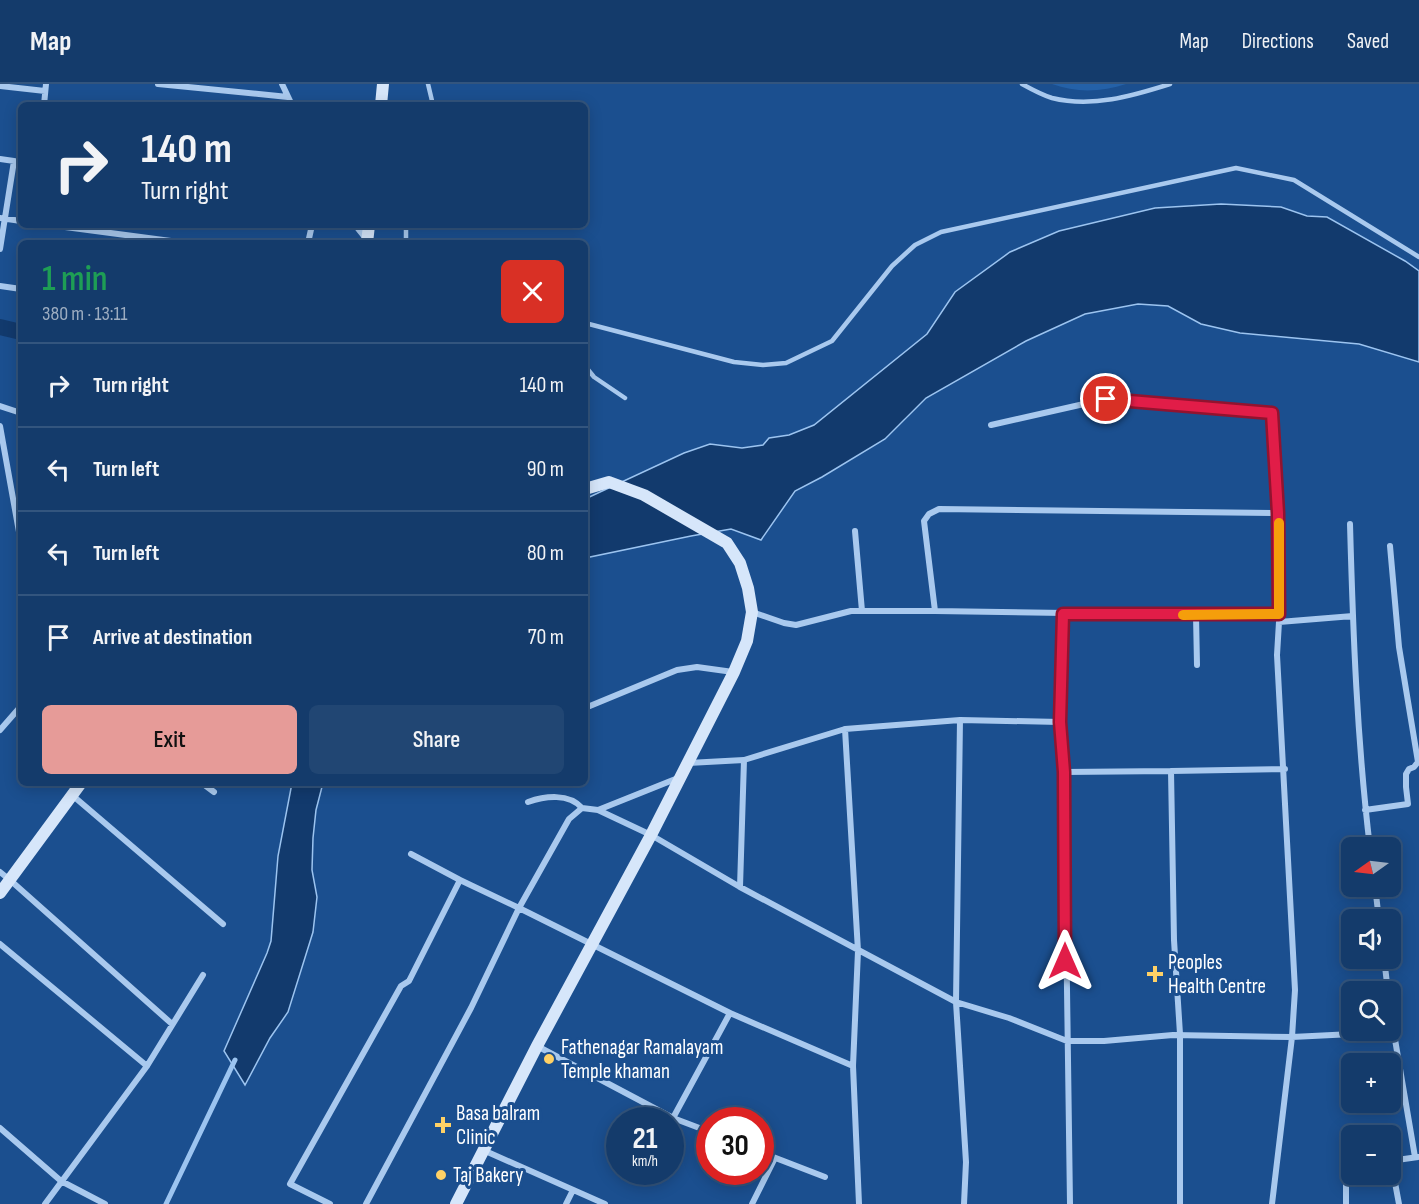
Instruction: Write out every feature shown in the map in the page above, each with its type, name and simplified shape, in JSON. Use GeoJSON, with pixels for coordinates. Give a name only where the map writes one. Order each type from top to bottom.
{"type":"FeatureCollection","features":[{"type":"Feature","properties":{"kind":"street"},"geometry":{"type":"LineString","coordinates":[[158,84],[288,97]]}},
{"type":"Feature","properties":{"kind":"street"},"geometry":{"type":"LineString","coordinates":[[282,84],[290,102]]}},
{"type":"Feature","properties":{"kind":"street"},"geometry":{"type":"LineString","coordinates":[[381,102],[383,84]]}},
{"type":"Feature","properties":{"kind":"street"},"geometry":{"type":"LineString","coordinates":[[0,86],[46,87],[44,102]]}},
{"type":"Feature","properties":{"kind":"street"},"geometry":{"type":"LineString","coordinates":[[0,159],[17,161],[3,219],[0,249]]}},
{"type":"Feature","properties":{"kind":"street"},"geometry":{"type":"LineString","coordinates":[[3,219],[18,221]]}},
{"type":"Feature","properties":{"kind":"street"},"geometry":{"type":"LineString","coordinates":[[73,228],[163,240]]}},
{"type":"Feature","properties":{"kind":"street"},"geometry":{"type":"LineString","coordinates":[[357,228],[366,240]]}},
{"type":"Feature","properties":{"kind":"street"},"geometry":{"type":"LineString","coordinates":[[0,286],[18,289]]}},
{"type":"Feature","properties":{"kind":"street"},"geometry":{"type":"LineString","coordinates":[[991,425],[1106,399],[1272,413],[1278,513],[1278,655],[1295,990],[1292,1037],[1272,1204]]}},
{"type":"Feature","properties":{"kind":"street"},"geometry":{"type":"LineString","coordinates":[[0,406],[18,412]]}},
{"type":"Feature","properties":{"kind":"street"},"geometry":{"type":"LineString","coordinates":[[0,426],[18,526]]}},
{"type":"Feature","properties":{"kind":"street"},"geometry":{"type":"LineString","coordinates":[[456,1204],[537,1046],[651,835],[678,778],[734,672],[747,641],[752,612],[740,563],[728,543],[644,495],[609,482],[588,488]]}},
{"type":"Feature","properties":{"kind":"street"},"geometry":{"type":"LineString","coordinates":[[935,611],[924,521],[929,514],[939,509],[1278,513]]}},
{"type":"Feature","properties":{"kind":"street"},"geometry":{"type":"LineString","coordinates":[[1350,524],[1353,616],[1369,837]]}},
{"type":"Feature","properties":{"kind":"street"},"geometry":{"type":"LineString","coordinates":[[855,531],[862,611]]}},
{"type":"Feature","properties":{"kind":"street"},"geometry":{"type":"LineString","coordinates":[[1365,810],[1408,804],[1406,774],[1418,762],[1399,647],[1390,546]]}},
{"type":"Feature","properties":{"kind":"street"},"geometry":{"type":"LineString","coordinates":[[752,612],[796,625],[851,611],[1279,614]]}},
{"type":"Feature","properties":{"kind":"street"},"geometry":{"type":"LineString","coordinates":[[1063,614],[1060,722],[1064,772],[1070,1204]]}},
{"type":"Feature","properties":{"kind":"street"},"geometry":{"type":"LineString","coordinates":[[1196,615],[1197,665]]}},
{"type":"Feature","properties":{"kind":"street"},"geometry":{"type":"LineString","coordinates":[[1279,622],[1353,616]]}},
{"type":"Feature","properties":{"kind":"street"},"geometry":{"type":"LineString","coordinates":[[588,707],[677,670],[697,668],[734,672]]}},
{"type":"Feature","properties":{"kind":"street"},"geometry":{"type":"LineString","coordinates":[[0,730],[18,709]]}},
{"type":"Feature","properties":{"kind":"street"},"geometry":{"type":"LineString","coordinates":[[686,764],[744,760],[844,729],[960,720],[1060,722]]}},
{"type":"Feature","properties":{"kind":"street"},"geometry":{"type":"LineString","coordinates":[[960,720],[956,1002],[966,1162],[964,1204]]}},
{"type":"Feature","properties":{"kind":"street"},"geometry":{"type":"LineString","coordinates":[[844,729],[858,951],[854,1066],[859,1204]]}},
{"type":"Feature","properties":{"kind":"street"},"geometry":{"type":"LineString","coordinates":[[740,887],[744,760]]}},
{"type":"Feature","properties":{"kind":"street"},"geometry":{"type":"LineString","coordinates":[[1064,772],[1285,769]]}},
{"type":"Feature","properties":{"kind":"street"},"geometry":{"type":"LineString","coordinates":[[1171,771],[1174,940],[1180,1034],[1180,1204]]}},
{"type":"Feature","properties":{"kind":"street"},"geometry":{"type":"LineString","coordinates":[[598,810],[678,778]]}},
{"type":"Feature","properties":{"kind":"street"},"geometry":{"type":"LineString","coordinates":[[0,893],[5,876],[79,786]]}},
{"type":"Feature","properties":{"kind":"street"},"geometry":{"type":"LineString","coordinates":[[206,786],[214,792]]}},
{"type":"Feature","properties":{"kind":"street"},"geometry":{"type":"LineString","coordinates":[[72,795],[223,924]]}},
{"type":"Feature","properties":{"kind":"street"},"geometry":{"type":"LineString","coordinates":[[528,802],[542,797],[558,797],[576,801],[582,808],[598,810],[651,835],[740,887],[858,951],[900,970],[956,1002],[1009,1018],[1067,1041],[1104,1041],[1180,1034],[1292,1037],[1341,1035]]}},
{"type":"Feature","properties":{"kind":"street"},"geometry":{"type":"LineString","coordinates":[[366,1204],[471,1008],[519,908],[569,819],[582,808]]}},
{"type":"Feature","properties":{"kind":"street"},"geometry":{"type":"LineString","coordinates":[[411,854],[730,1013],[854,1066]]}},
{"type":"Feature","properties":{"kind":"street"},"geometry":{"type":"LineString","coordinates":[[5,876],[172,1024]]}},
{"type":"Feature","properties":{"kind":"street"},"geometry":{"type":"LineString","coordinates":[[330,1204],[290,1184],[401,986],[409,981],[460,880]]}},
{"type":"Feature","properties":{"kind":"street"},"geometry":{"type":"LineString","coordinates":[[0,944],[147,1066]]}},
{"type":"Feature","properties":{"kind":"street"},"geometry":{"type":"LineString","coordinates":[[45,1204],[147,1066],[203,975]]}},
{"type":"Feature","properties":{"kind":"street"},"geometry":{"type":"LineString","coordinates":[[679,1107],[730,1013]]}},
{"type":"Feature","properties":{"kind":"street"},"geometry":{"type":"LineString","coordinates":[[1395,1041],[1417,1157],[1401,1159]]}},
{"type":"Feature","properties":{"kind":"street"},"geometry":{"type":"LineString","coordinates":[[537,1046],[652,1107]]}},
{"type":"Feature","properties":{"kind":"street"},"geometry":{"type":"LineString","coordinates":[[0,1128],[62,1181],[105,1204]]}},
{"type":"Feature","properties":{"kind":"street"},"geometry":{"type":"LineString","coordinates":[[483,1150],[605,1204]]}},
{"type":"Feature","properties":{"kind":"street"},"geometry":{"type":"LineString","coordinates":[[752,1204],[775,1158],[825,1177]]}},
{"type":"Feature","properties":{"kind":"street"},"geometry":{"type":"LineString","coordinates":[[1346,1185],[1346,1204]]}},
{"type":"Feature","properties":{"kind":"street"},"geometry":{"type":"LineString","coordinates":[[1395,1185],[1399,1204]]}},
{"type":"Feature","properties":{"kind":"street"},"geometry":{"type":"LineString","coordinates":[[566,1204],[573,1190]]}},
{"type":"Feature","properties":{"kind":"lane"},"geometry":{"type":"LineString","coordinates":[[428,84],[432,102]]}},
{"type":"Feature","properties":{"kind":"lane"},"geometry":{"type":"LineString","coordinates":[[1022,84],[1051,98],[1094,102],[1130,96],[1170,84]]}},
{"type":"Feature","properties":{"kind":"lane"},"geometry":{"type":"LineString","coordinates":[[588,324],[734,362],[764,365],[786,363],[832,341],[892,266],[915,245],[941,232],[1236,168],[1294,180],[1419,257]]}},
{"type":"Feature","properties":{"kind":"lane"},"geometry":{"type":"LineString","coordinates":[[588,370],[594,377],[625,398]]}},
{"type":"Feature","properties":{"kind":"shaded area"},"geometry":{"type":"Polygon","coordinates":[[[1052,84],[1126,84],[1108,89],[1089,90],[1070,89],[1052,84]]]}},
{"type":"Feature","properties":{"kind":"shaded area"},"geometry":{"type":"Polygon","coordinates":[[[1221,204],[1281,207],[1307,216],[1327,217],[1405,261],[1419,271],[1419,362],[1359,344],[1240,333],[1201,324],[1168,306],[1138,304],[1085,314],[1026,341],[926,398],[885,439],[795,491],[761,540],[731,529],[588,557],[588,498],[684,453],[710,444],[742,448],[763,445],[769,438],[789,435],[814,425],[927,334],[955,292],[1010,252],[1059,231],[1155,208],[1221,204]]]}},
{"type":"Feature","properties":{"kind":"shaded area"},"geometry":{"type":"Polygon","coordinates":[[[291,786],[322,786],[316,810],[313,838],[312,870],[317,897],[313,932],[288,1012],[270,1038],[245,1085],[224,1051],[271,941],[278,856],[291,786]]]}},
{"type":"Feature","properties":{"kind":"waterway"},"geometry":{"type":"LineString","coordinates":[[0,327],[18,331]]}},
{"type":"Feature","properties":{"kind":"waterway"},"geometry":{"type":"LineString","coordinates":[[166,1204],[235,1060]]}},
{"type":"Feature","properties":{"kind":"slow traffic"},"geometry":{"type":"LineString","coordinates":[[1183,615],[1279,614],[1279,523]]}},
{"type":"Feature","properties":{"kind":"place","name":"Peoples Health Centre"},"geometry":{"type":"Point","coordinates":[1155,974]}},
{"type":"Feature","properties":{"kind":"place","name":"Fathenagar Ramalayam Temple khaman"},"geometry":{"type":"Point","coordinates":[549,1059]}},
{"type":"Feature","properties":{"kind":"place","name":"Basa balram Clinic"},"geometry":{"type":"Point","coordinates":[443,1125]}},
{"type":"Feature","properties":{"kind":"place","name":"Taj Bakery"},"geometry":{"type":"Point","coordinates":[441,1175]}},
{"type":"Feature","properties":{"kind":"route"},"geometry":{"type":"LineString","coordinates":[[1065,961],[1064,772],[1060,722],[1063,614],[1279,614],[1278,513],[1272,413],[1106,399]]}}]}
